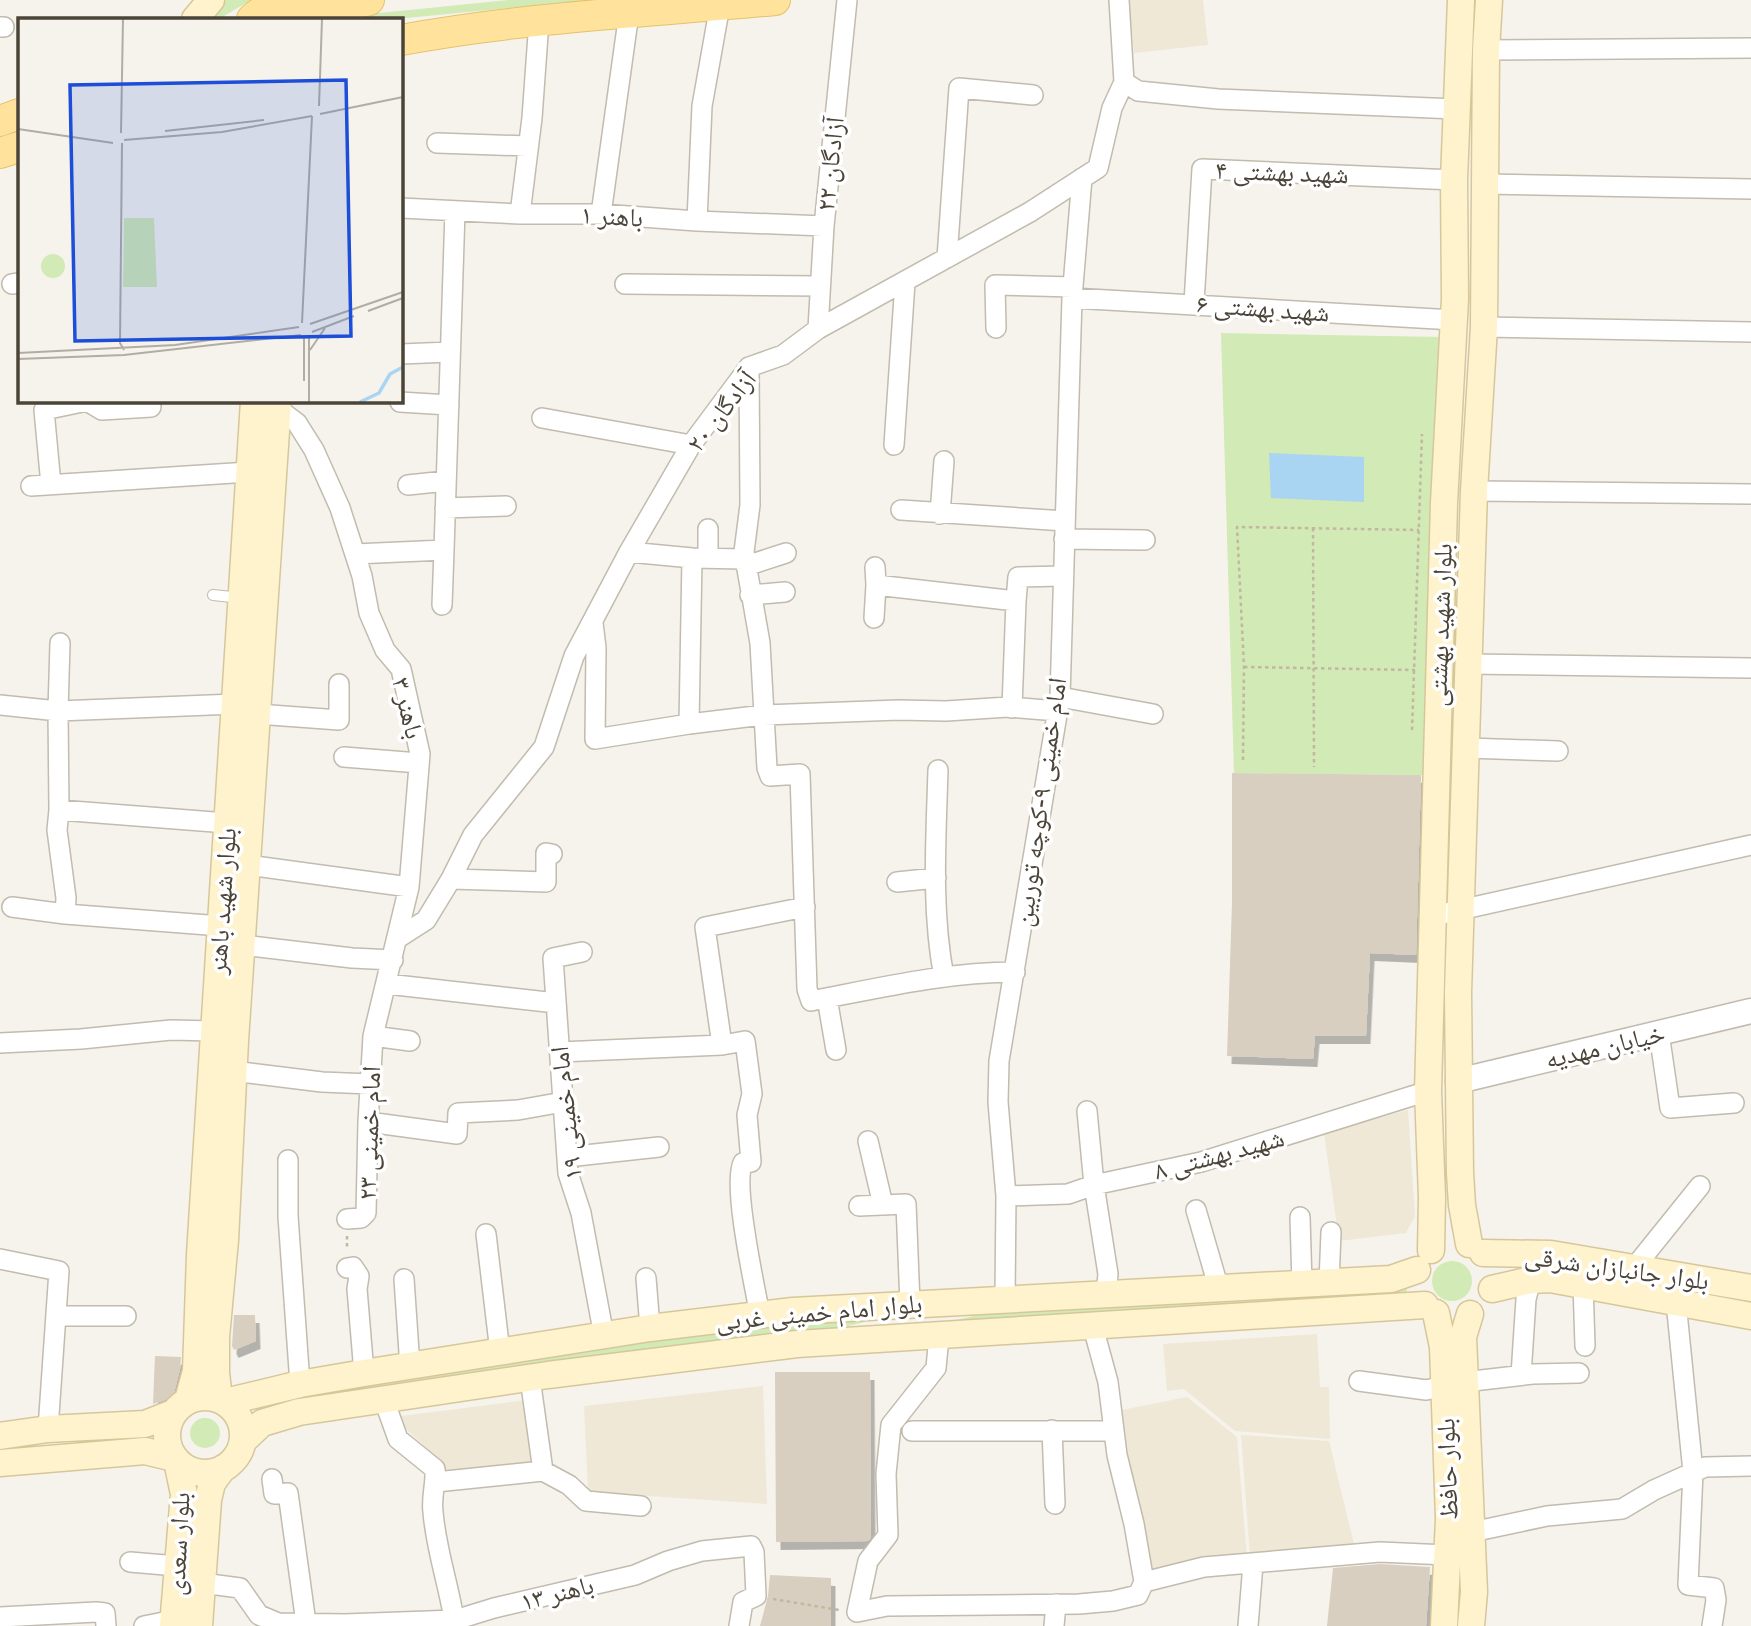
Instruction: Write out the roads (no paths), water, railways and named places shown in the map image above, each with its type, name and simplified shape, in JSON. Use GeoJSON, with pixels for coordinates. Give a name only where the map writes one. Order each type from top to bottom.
{"type":"FeatureCollection","features":[{"type":"Feature","properties":{"kind":"main road"},"geometry":{"type":"LineString","coordinates":[[196,18],[211,0]]}},
{"type":"Feature","properties":{"kind":"main road"},"geometry":{"type":"LineString","coordinates":[[263,9],[278,5],[308,10],[369,0]]}},
{"type":"Feature","properties":{"kind":"main road"},"geometry":{"type":"LineString","coordinates":[[402,40],[455,30],[539,21],[775,0]]}},
{"type":"Feature","properties":{"kind":"main road","name":"بلوار شهید بهشتی"},"geometry":{"type":"LineString","coordinates":[[1424,1260],[1432,1198],[1428,1091],[1444,503],[1454,320],[1454,180],[1461,0]]}},
{"type":"Feature","properties":{"kind":"main road","name":"بلوار شهید بهشتی"},"geometry":{"type":"LineString","coordinates":[[1476,1248],[1462,1205],[1458,992],[1474,491],[1484,327],[1486,50],[1489,0]]}},
{"type":"Feature","properties":{"kind":"main road"},"geometry":{"type":"LineString","coordinates":[[0,121],[18,114]]}},
{"type":"Feature","properties":{"kind":"main road"},"geometry":{"type":"LineString","coordinates":[[0,153],[18,147]]}},
{"type":"Feature","properties":{"kind":"main road"},"geometry":{"type":"LineString","coordinates":[[1454,320],[1484,327]]}},
{"type":"Feature","properties":{"kind":"main road","name":"بلوار شهید باهنر"},"geometry":{"type":"LineString","coordinates":[[181,1406],[196,1371],[200,1255],[227,823],[250,708],[242,598],[250,472],[270,403]]}},
{"type":"Feature","properties":{"kind":"main road","name":"بلوار شهید باهنر"},"geometry":{"type":"LineString","coordinates":[[222,1400],[216,1373],[216,1338],[225,1240],[247,865],[250,708],[270,403]]}},
{"type":"Feature","properties":{"kind":"main road"},"geometry":{"type":"LineString","coordinates":[[1458,1241],[1476,1248],[1490,1263],[1493,1274],[1492,1289],[1483,1306],[1471,1314],[1450,1318],[1431,1309],[1419,1295],[1416,1282],[1424,1260],[1445,1242],[1458,1241]]}},
{"type":"Feature","properties":{"kind":"main road","name":"بلوار جانبازان شرقی"},"geometry":{"type":"LineString","coordinates":[[1476,1248],[1551,1254],[1751,1288]]}},
{"type":"Feature","properties":{"kind":"main road","name":"بلوار امام خمینی غربی"},"geometry":{"type":"LineString","coordinates":[[222,1400],[364,1373],[650,1328],[760,1315],[923,1303],[1391,1279],[1424,1260]]}},
{"type":"Feature","properties":{"kind":"main road","name":"بلوار جانبازان شرقی"},"geometry":{"type":"LineString","coordinates":[[1492,1289],[1531,1280],[1550,1279],[1751,1315]]}},
{"type":"Feature","properties":{"kind":"main road"},"geometry":{"type":"LineString","coordinates":[[923,1303],[939,1336]]}},
{"type":"Feature","properties":{"kind":"main road","name":"بلوار امام خمینی غربی"},"geometry":{"type":"LineString","coordinates":[[243,1441],[262,1423],[299,1412],[530,1378],[797,1344],[1431,1309]]}},
{"type":"Feature","properties":{"kind":"main road","name":"بلوار حافظ"},"geometry":{"type":"LineString","coordinates":[[1431,1309],[1468,1420],[1474,1592],[1471,1626]]}},
{"type":"Feature","properties":{"kind":"main road","name":"بلوار حافظ"},"geometry":{"type":"LineString","coordinates":[[1444,1626],[1454,1384],[1463,1337],[1471,1314]]}},
{"type":"Feature","properties":{"kind":"main road"},"geometry":{"type":"LineString","coordinates":[[0,1436],[48,1429],[145,1424],[181,1406],[208,1396],[222,1400],[232,1407],[240,1418],[243,1441],[233,1462],[212,1472],[200,1473],[187,1469],[176,1460],[169,1450],[167,1424],[181,1406]]}},
{"type":"Feature","properties":{"kind":"main road"},"geometry":{"type":"LineString","coordinates":[[0,1463],[145,1451],[176,1460]]}},
{"type":"Feature","properties":{"kind":"main road","name":"بلوار سعدی"},"geometry":{"type":"LineString","coordinates":[[173,1623],[184,1494],[176,1460]]}},
{"type":"Feature","properties":{"kind":"main road","name":"بلوار سعدی"},"geometry":{"type":"LineString","coordinates":[[199,1626],[208,1500],[212,1483],[223,1468]]}},
{"type":"Feature","properties":{"kind":"street","name":"آزادگان ۲۲"},"geometry":{"type":"LineString","coordinates":[[818,329],[824,226],[847,0]]}},
{"type":"Feature","properties":{"kind":"street","name":"آزادگان ۲۰"},"geometry":{"type":"LineString","coordinates":[[398,938],[426,920],[473,835],[544,747],[574,656],[629,552],[691,445],[749,367],[783,355],[818,329],[1030,212],[1098,168],[1112,108],[1124,82],[1119,0]]}},
{"type":"Feature","properties":{"kind":"street"},"geometry":{"type":"LineString","coordinates":[[697,221],[702,106],[720,5]]}},
{"type":"Feature","properties":{"kind":"street"},"geometry":{"type":"LineString","coordinates":[[601,214],[629,12]]}},
{"type":"Feature","properties":{"kind":"street"},"geometry":{"type":"LineString","coordinates":[[520,214],[532,118],[539,21]]}},
{"type":"Feature","properties":{"kind":"street"},"geometry":{"type":"LineString","coordinates":[[1486,50],[1751,48]]}},
{"type":"Feature","properties":{"kind":"street"},"geometry":{"type":"LineString","coordinates":[[1124,82],[1138,91],[1273,102],[1456,109]]}},
{"type":"Feature","properties":{"kind":"street"},"geometry":{"type":"LineString","coordinates":[[947,258],[959,88],[1032,95]]}},
{"type":"Feature","properties":{"kind":"street"},"geometry":{"type":"LineString","coordinates":[[437,143],[527,146]]}},
{"type":"Feature","properties":{"kind":"street","name":"شهید بهشتی ۴"},"geometry":{"type":"LineString","coordinates":[[1194,303],[1202,169],[1454,180]]}},
{"type":"Feature","properties":{"kind":"street","name":"امام خمینی ۹-کوچه توربین"},"geometry":{"type":"LineString","coordinates":[[1005,1299],[1006,1196],[998,1102],[999,1061],[1059,704],[1073,292],[1082,178]]}},
{"type":"Feature","properties":{"kind":"street"},"geometry":{"type":"LineString","coordinates":[[1485,184],[1751,189]]}},
{"type":"Feature","properties":{"kind":"street","name":"باهنر ۱"},"geometry":{"type":"LineString","coordinates":[[402,208],[520,214],[601,214],[824,226]]}},
{"type":"Feature","properties":{"kind":"street"},"geometry":{"type":"LineString","coordinates":[[442,605],[455,211]]}},
{"type":"Feature","properties":{"kind":"street"},"geometry":{"type":"LineString","coordinates":[[894,445],[905,282]]}},
{"type":"Feature","properties":{"kind":"street"},"geometry":{"type":"LineString","coordinates":[[625,284],[820,286]]}},
{"type":"Feature","properties":{"kind":"street","name":"شهید بهشتی ۶"},"geometry":{"type":"LineString","coordinates":[[996,328],[995,285],[1194,303],[1454,320]]}},
{"type":"Feature","properties":{"kind":"street"},"geometry":{"type":"LineString","coordinates":[[1484,327],[1751,332]]}},
{"type":"Feature","properties":{"kind":"street"},"geometry":{"type":"LineString","coordinates":[[402,354],[450,352]]}},
{"type":"Feature","properties":{"kind":"street"},"geometry":{"type":"LineString","coordinates":[[749,367],[750,505],[744,552],[760,643],[767,768],[770,775],[800,774],[807,989],[819,1000],[836,1051]]}},
{"type":"Feature","properties":{"kind":"street"},"geometry":{"type":"LineString","coordinates":[[51,485],[44,410],[82,402]]}},
{"type":"Feature","properties":{"kind":"street"},"geometry":{"type":"LineString","coordinates":[[89,402],[102,410],[151,407]]}},
{"type":"Feature","properties":{"kind":"street"},"geometry":{"type":"LineString","coordinates":[[400,402],[449,405]]}},
{"type":"Feature","properties":{"kind":"street","name":"باهنر ۳"},"geometry":{"type":"LineString","coordinates":[[270,403],[297,423],[314,450],[340,508],[362,576],[369,613],[385,650],[401,669],[420,754],[409,887],[373,1036]]}},
{"type":"Feature","properties":{"kind":"street"},"geometry":{"type":"LineString","coordinates":[[542,418],[691,445]]}},
{"type":"Feature","properties":{"kind":"street"},"geometry":{"type":"LineString","coordinates":[[940,514],[944,461]]}},
{"type":"Feature","properties":{"kind":"street"},"geometry":{"type":"LineString","coordinates":[[30,486],[250,472]]}},
{"type":"Feature","properties":{"kind":"street"},"geometry":{"type":"LineString","coordinates":[[408,485],[446,481]]}},
{"type":"Feature","properties":{"kind":"street"},"geometry":{"type":"LineString","coordinates":[[1474,491],[1751,494]]}},
{"type":"Feature","properties":{"kind":"street"},"geometry":{"type":"LineString","coordinates":[[445,509],[506,506]]}},
{"type":"Feature","properties":{"kind":"street"},"geometry":{"type":"LineString","coordinates":[[901,510],[1145,540]]}},
{"type":"Feature","properties":{"kind":"street"},"geometry":{"type":"LineString","coordinates":[[689,724],[700,558],[708,529]]}},
{"type":"Feature","properties":{"kind":"street"},"geometry":{"type":"LineString","coordinates":[[355,554],[444,550]]}},
{"type":"Feature","properties":{"kind":"street"},"geometry":{"type":"LineString","coordinates":[[629,552],[745,563],[786,552]]}},
{"type":"Feature","properties":{"kind":"street"},"geometry":{"type":"LineString","coordinates":[[874,618],[876,576],[1016,601]]}},
{"type":"Feature","properties":{"kind":"street"},"geometry":{"type":"LineString","coordinates":[[1012,708],[1018,577],[1063,576]]}},
{"type":"Feature","properties":{"kind":"street"},"geometry":{"type":"LineString","coordinates":[[750,595],[785,592]]}},
{"type":"Feature","properties":{"kind":"street"},"geometry":{"type":"LineString","coordinates":[[593,623],[596,648],[595,739],[764,715],[1012,708],[1059,704],[1153,714]]}},
{"type":"Feature","properties":{"kind":"street"},"geometry":{"type":"LineString","coordinates":[[60,643],[60,810],[57,830],[66,898],[65,914]]}},
{"type":"Feature","properties":{"kind":"street"},"geometry":{"type":"LineString","coordinates":[[1469,664],[1751,668]]}},
{"type":"Feature","properties":{"kind":"street"},"geometry":{"type":"LineString","coordinates":[[0,705],[58,711],[250,708],[338,720],[339,684]]}},
{"type":"Feature","properties":{"kind":"street"},"geometry":{"type":"LineString","coordinates":[[1467,748],[1558,751]]}},
{"type":"Feature","properties":{"kind":"street"},"geometry":{"type":"LineString","coordinates":[[344,757],[419,763]]}},
{"type":"Feature","properties":{"kind":"street"},"geometry":{"type":"LineString","coordinates":[[938,770],[936,878],[940,957],[944,977]]}},
{"type":"Feature","properties":{"kind":"street"},"geometry":{"type":"LineString","coordinates":[[999,1061],[993,1067],[1042,808]]}},
{"type":"Feature","properties":{"kind":"street"},"geometry":{"type":"LineString","coordinates":[[60,810],[227,823]]}},
{"type":"Feature","properties":{"kind":"street"},"geometry":{"type":"LineString","coordinates":[[1433,916],[1751,845]]}},
{"type":"Feature","properties":{"kind":"street"},"geometry":{"type":"LineString","coordinates":[[451,879],[546,882],[546,853],[552,854]]}},
{"type":"Feature","properties":{"kind":"street"},"geometry":{"type":"LineString","coordinates":[[247,865],[409,887]]}},
{"type":"Feature","properties":{"kind":"street"},"geometry":{"type":"LineString","coordinates":[[897,882],[936,878]]}},
{"type":"Feature","properties":{"kind":"street"},"geometry":{"type":"LineString","coordinates":[[12,907],[65,914],[221,926]]}},
{"type":"Feature","properties":{"kind":"street"},"geometry":{"type":"LineString","coordinates":[[722,1045],[705,927],[805,908]]}},
{"type":"Feature","properties":{"kind":"street"},"geometry":{"type":"LineString","coordinates":[[242,945],[393,960]]}},
{"type":"Feature","properties":{"kind":"street","name":"امام خمینی ۱۹"},"geometry":{"type":"LineString","coordinates":[[582,952],[553,958],[568,1173],[581,1213],[604,1336]]}},
{"type":"Feature","properties":{"kind":"street"},"geometry":{"type":"LineString","coordinates":[[819,1000],[944,977],[982,972],[1015,972]]}},
{"type":"Feature","properties":{"kind":"street"},"geometry":{"type":"LineString","coordinates":[[387,984],[556,1003]]}},
{"type":"Feature","properties":{"kind":"street","name":"خیابان مهدیه"},"geometry":{"type":"LineString","coordinates":[[1458,1081],[1751,1011]]}},
{"type":"Feature","properties":{"kind":"street"},"geometry":{"type":"LineString","coordinates":[[0,1043],[81,1039],[171,1030],[214,1031]]}},
{"type":"Feature","properties":{"kind":"street"},"geometry":{"type":"LineString","coordinates":[[1659,1033],[1670,1108],[1734,1103]]}},
{"type":"Feature","properties":{"kind":"street"},"geometry":{"type":"LineString","coordinates":[[373,1036],[410,1041]]}},
{"type":"Feature","properties":{"kind":"street","name":"امام خمینی ۲۳"},"geometry":{"type":"LineString","coordinates":[[346,1219],[361,1218],[366,1213],[373,1036]]}},
{"type":"Feature","properties":{"kind":"street"},"geometry":{"type":"LineString","coordinates":[[560,1052],[722,1045],[745,1041],[752,1094],[747,1115],[751,1163],[743,1163],[740,1168],[740,1183],[747,1256],[760,1315]]}},
{"type":"Feature","properties":{"kind":"street"},"geometry":{"type":"LineString","coordinates":[[233,1071],[332,1083],[370,1084]]}},
{"type":"Feature","properties":{"kind":"street","name":"شهید بهشتی ۸"},"geometry":{"type":"LineString","coordinates":[[1006,1196],[1068,1195],[1094,1185],[1201,1163],[1428,1091]]}},
{"type":"Feature","properties":{"kind":"street"},"geometry":{"type":"LineString","coordinates":[[368,1122],[457,1134],[458,1113],[518,1110],[564,1102]]}},
{"type":"Feature","properties":{"kind":"street"},"geometry":{"type":"LineString","coordinates":[[1087,1111],[1094,1185],[1108,1274],[1106,1295]]}},
{"type":"Feature","properties":{"kind":"street"},"geometry":{"type":"LineString","coordinates":[[868,1141],[883,1205]]}},
{"type":"Feature","properties":{"kind":"street"},"geometry":{"type":"LineString","coordinates":[[567,1157],[659,1147]]}},
{"type":"Feature","properties":{"kind":"street"},"geometry":{"type":"LineString","coordinates":[[288,1160],[288,1216],[300,1384]]}},
{"type":"Feature","properties":{"kind":"street"},"geometry":{"type":"LineString","coordinates":[[1634,1268],[1700,1186]]}},
{"type":"Feature","properties":{"kind":"street"},"geometry":{"type":"LineString","coordinates":[[859,1206],[906,1204],[923,1303]]}},
{"type":"Feature","properties":{"kind":"street"},"geometry":{"type":"LineString","coordinates":[[1196,1210],[1219,1289]]}},
{"type":"Feature","properties":{"kind":"street"},"geometry":{"type":"LineString","coordinates":[[1300,1217],[1302,1284]]}},
{"type":"Feature","properties":{"kind":"street"},"geometry":{"type":"LineString","coordinates":[[1329,1283],[1331,1232]]}},
{"type":"Feature","properties":{"kind":"street"},"geometry":{"type":"LineString","coordinates":[[486,1234],[500,1352]]}},
{"type":"Feature","properties":{"kind":"street"},"geometry":{"type":"LineString","coordinates":[[0,1259],[59,1271],[48,1429]]}},
{"type":"Feature","properties":{"kind":"street"},"geometry":{"type":"LineString","coordinates":[[347,1268],[353,1267],[359,1276],[364,1373]]}},
{"type":"Feature","properties":{"kind":"street"},"geometry":{"type":"LineString","coordinates":[[646,1278],[650,1328]]}},
{"type":"Feature","properties":{"kind":"street"},"geometry":{"type":"LineString","coordinates":[[404,1279],[410,1367]]}},
{"type":"Feature","properties":{"kind":"street"},"geometry":{"type":"LineString","coordinates":[[1521,1375],[1526,1299],[1531,1280]]}},
{"type":"Feature","properties":{"kind":"street"},"geometry":{"type":"LineString","coordinates":[[1583,1284],[1585,1346]]}},
{"type":"Feature","properties":{"kind":"street"},"geometry":{"type":"LineString","coordinates":[[1676,1302],[1693,1472],[1688,1585],[1714,1588],[1716,1600],[1712,1626]]}},
{"type":"Feature","properties":{"kind":"street"},"geometry":{"type":"LineString","coordinates":[[56,1316],[126,1316]]}},
{"type":"Feature","properties":{"kind":"street"},"geometry":{"type":"LineString","coordinates":[[856,1619],[887,1606],[1056,1604],[1113,1601],[1138,1595],[1144,1582],[1114,1431],[1108,1382],[1093,1327]]}},
{"type":"Feature","properties":{"kind":"street"},"geometry":{"type":"LineString","coordinates":[[856,1619],[867,1561],[888,1535],[886,1474],[891,1425],[936,1368],[939,1336]]}},
{"type":"Feature","properties":{"kind":"street"},"geometry":{"type":"LineString","coordinates":[[1359,1381],[1426,1390],[1521,1375],[1578,1373]]}},
{"type":"Feature","properties":{"kind":"street"},"geometry":{"type":"LineString","coordinates":[[530,1378],[543,1471]]}},
{"type":"Feature","properties":{"kind":"street"},"geometry":{"type":"LineString","coordinates":[[384,1400],[398,1439],[435,1469],[433,1512],[440,1561],[455,1623]]}},
{"type":"Feature","properties":{"kind":"street"},"geometry":{"type":"LineString","coordinates":[[1052,1430],[1055,1504]]}},
{"type":"Feature","properties":{"kind":"street"},"geometry":{"type":"LineString","coordinates":[[912,1431],[1114,1431]]}},
{"type":"Feature","properties":{"kind":"street"},"geometry":{"type":"LineString","coordinates":[[1472,1532],[1547,1516],[1622,1509],[1654,1490],[1705,1467],[1751,1466]]}},
{"type":"Feature","properties":{"kind":"street"},"geometry":{"type":"LineString","coordinates":[[436,1482],[543,1471],[569,1485],[586,1501],[641,1506]]}},
{"type":"Feature","properties":{"kind":"street"},"geometry":{"type":"LineString","coordinates":[[272,1479],[274,1494],[288,1493],[306,1623]]}},
{"type":"Feature","properties":{"kind":"street","name":"باهنر ۱۳"},"geometry":{"type":"LineString","coordinates":[[202,1583],[240,1588],[259,1615],[278,1623],[455,1623],[494,1608],[635,1575],[702,1551],[751,1546],[754,1552],[756,1596],[743,1602],[739,1626]]}},
{"type":"Feature","properties":{"kind":"street"},"geometry":{"type":"LineString","coordinates":[[1144,1582],[1204,1567],[1380,1552],[1447,1555]]}},
{"type":"Feature","properties":{"kind":"street"},"geometry":{"type":"LineString","coordinates":[[130,1562],[177,1566]]}},
{"type":"Feature","properties":{"kind":"street"},"geometry":{"type":"LineString","coordinates":[[1248,1626],[1253,1564]]}},
{"type":"Feature","properties":{"kind":"street"},"geometry":{"type":"LineString","coordinates":[[1054,1626],[1056,1604]]}},
{"type":"Feature","properties":{"kind":"street"},"geometry":{"type":"LineString","coordinates":[[0,1616],[96,1612],[105,1613],[106,1626]]}},
{"type":"Feature","properties":{"kind":"street"},"geometry":{"type":"LineString","coordinates":[[144,1626],[173,1623]]}},
{"type":"Feature","properties":{"kind":"lane"},"geometry":{"type":"LineString","coordinates":[[214,595],[242,598]]}},
{"type":"Feature","properties":{"kind":"water"},"geometry":{"type":"Polygon","coordinates":[[[1269,453],[1364,457],[1364,502],[1271,498],[1269,453]]]}}]}
